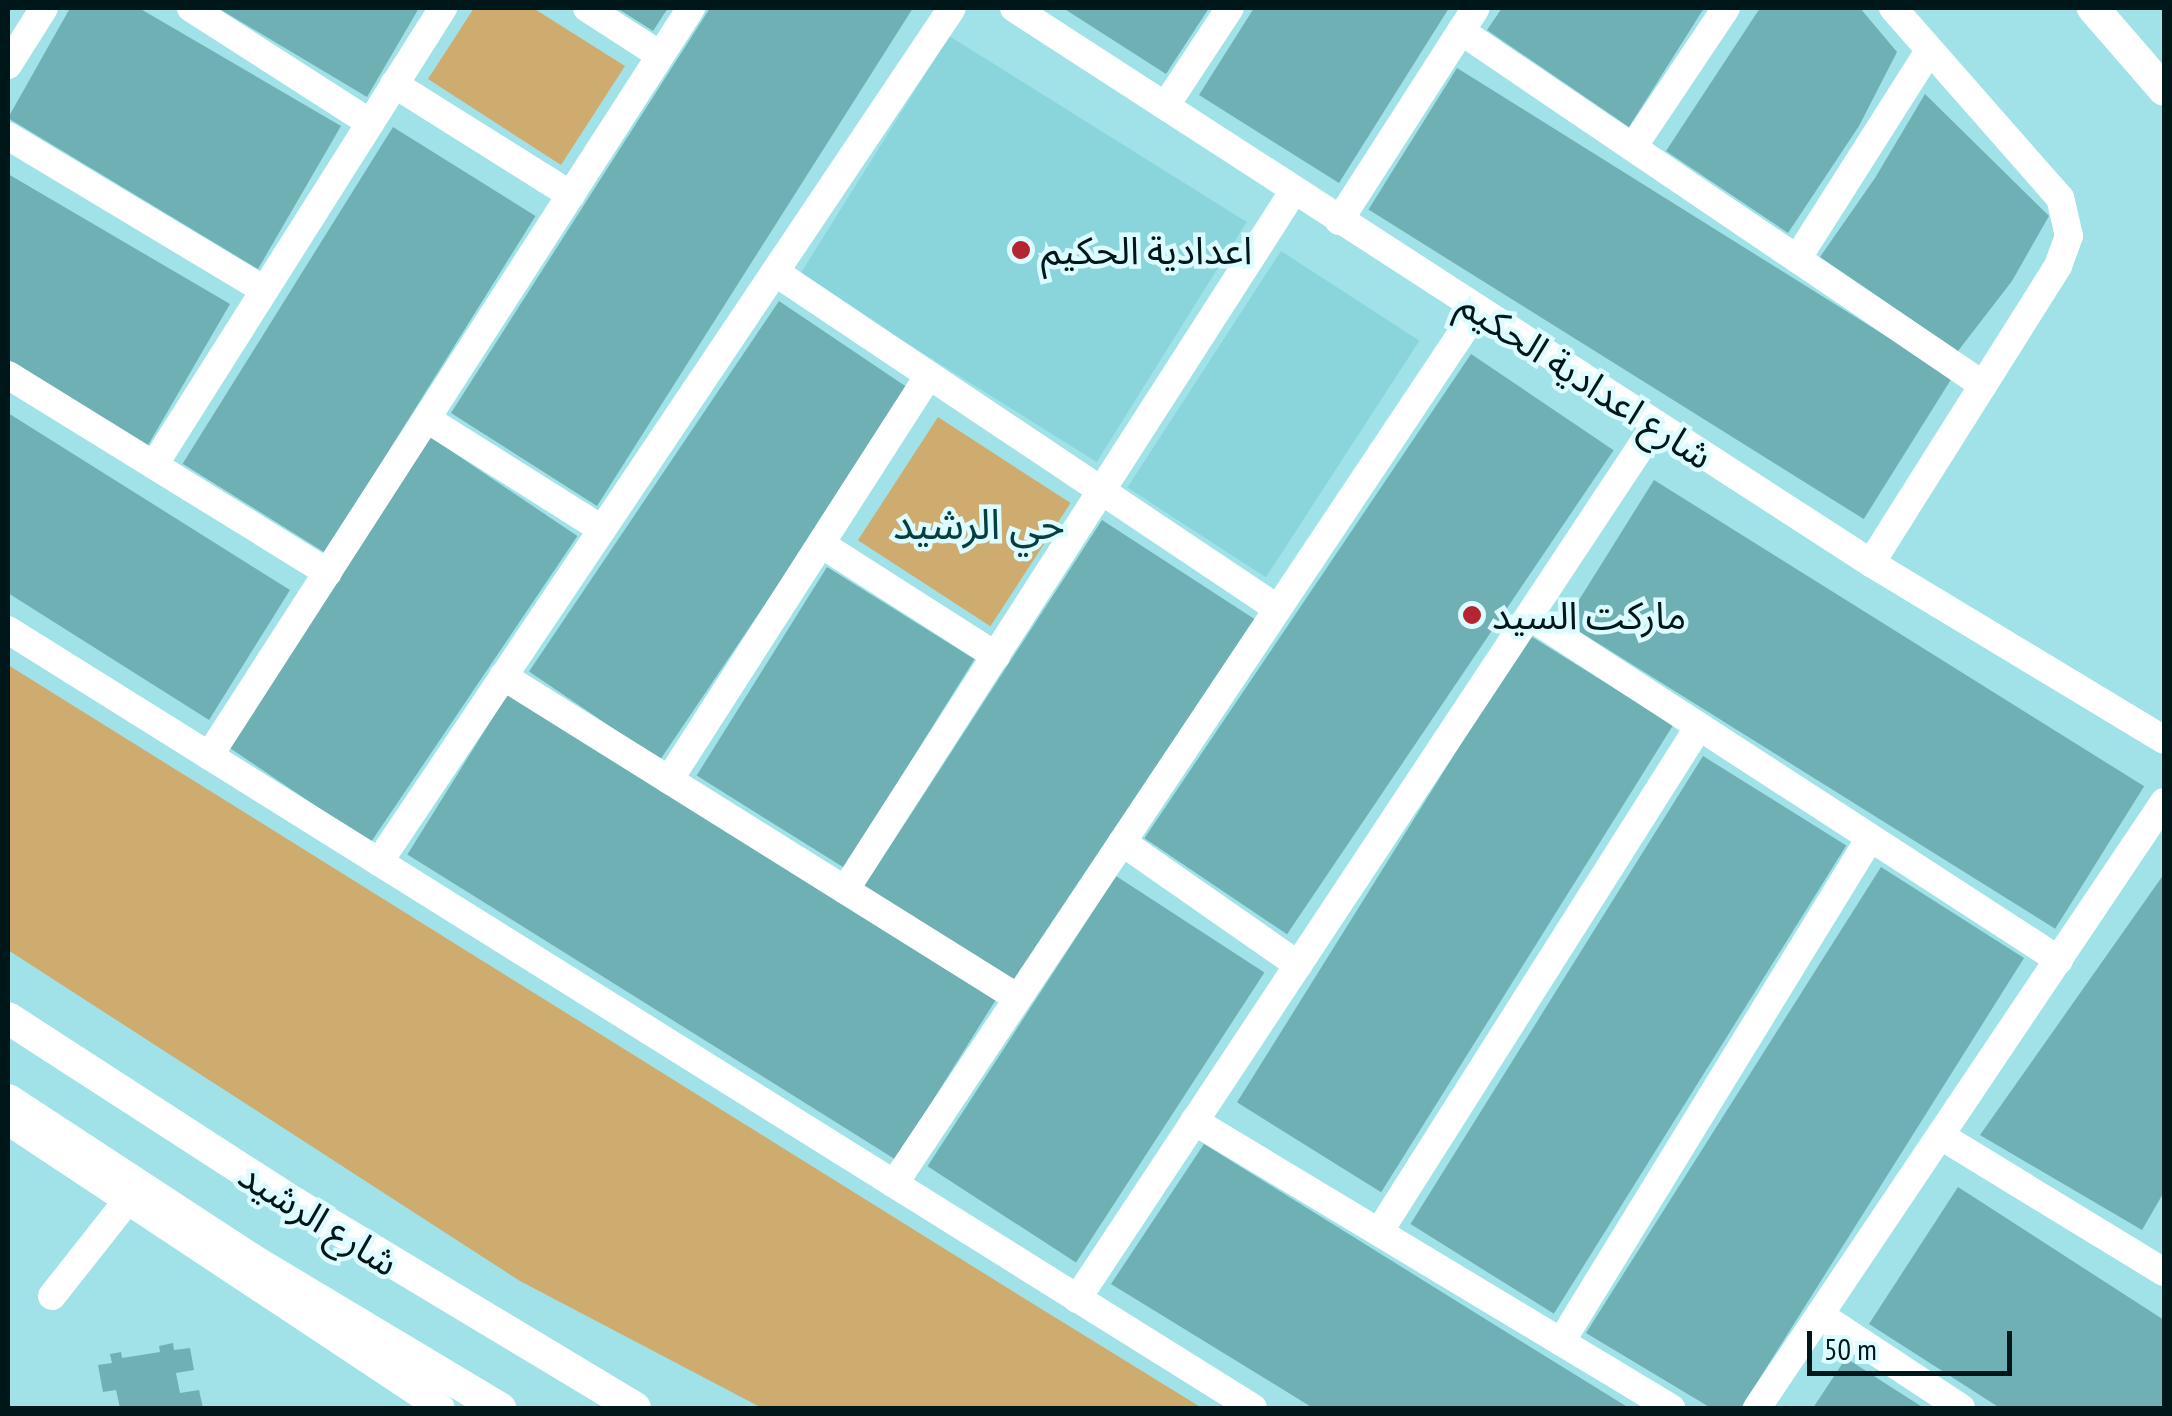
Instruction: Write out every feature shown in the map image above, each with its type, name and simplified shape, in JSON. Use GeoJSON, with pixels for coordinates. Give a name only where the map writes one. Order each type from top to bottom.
{"type":"FeatureCollection","features":[{"type":"Feature","properties":{"kind":"street"},"geometry":{"type":"LineString","coordinates":[[8,65],[44,8]]}},
{"type":"Feature","properties":{"kind":"street"},"geometry":{"type":"LineString","coordinates":[[191,8],[370,123]]}},
{"type":"Feature","properties":{"kind":"street"},"geometry":{"type":"LineString","coordinates":[[154,465],[443,8]]}},
{"type":"Feature","properties":{"kind":"street"},"geometry":{"type":"LineString","coordinates":[[587,8],[660,56]]}},
{"type":"Feature","properties":{"kind":"street"},"geometry":{"type":"LineString","coordinates":[[209,756],[691,8]]}},
{"type":"Feature","properties":{"kind":"street"},"geometry":{"type":"LineString","coordinates":[[379,862],[952,8]]}},
{"type":"Feature","properties":{"kind":"street","name":"شارع اعدادية الحكيم"},"geometry":{"type":"LineString","coordinates":[[1014,8],[1871,563],[2164,740]]}},
{"type":"Feature","properties":{"kind":"street"},"geometry":{"type":"LineString","coordinates":[[1166,106],[1230,8]]}},
{"type":"Feature","properties":{"kind":"street"},"geometry":{"type":"LineString","coordinates":[[1633,147],[1726,8]]}},
{"type":"Feature","properties":{"kind":"street"},"geometry":{"type":"LineString","coordinates":[[1871,563],[2058,266],[2069,236],[2068,218],[2060,198],[1892,8]]}},
{"type":"Feature","properties":{"kind":"street"},"geometry":{"type":"LineString","coordinates":[[2093,8],[2164,90]]}},
{"type":"Feature","properties":{"kind":"street"},"geometry":{"type":"LineString","coordinates":[[1339,220],[1468,19],[1633,147],[1982,384]]}},
{"type":"Feature","properties":{"kind":"street"},"geometry":{"type":"LineString","coordinates":[[1797,258],[1930,51]]}},
{"type":"Feature","properties":{"kind":"street"},"geometry":{"type":"LineString","coordinates":[[394,84],[572,196]]}},
{"type":"Feature","properties":{"kind":"street"},"geometry":{"type":"LineString","coordinates":[[8,136],[264,290]]}},
{"type":"Feature","properties":{"kind":"street"},"geometry":{"type":"LineString","coordinates":[[845,890],[1294,192]]}},
{"type":"Feature","properties":{"kind":"street"},"geometry":{"type":"LineString","coordinates":[[775,272],[1278,608]]}},
{"type":"Feature","properties":{"kind":"street"},"geometry":{"type":"LineString","coordinates":[[894,1184],[1478,310]]}},
{"type":"Feature","properties":{"kind":"street"},"geometry":{"type":"LineString","coordinates":[[8,374],[328,572]]}},
{"type":"Feature","properties":{"kind":"street"},"geometry":{"type":"LineString","coordinates":[[669,780],[929,375]]}},
{"type":"Feature","properties":{"kind":"street"},"geometry":{"type":"LineString","coordinates":[[427,419],[602,529]]}},
{"type":"Feature","properties":{"kind":"street"},"geometry":{"type":"LineString","coordinates":[[1077,1298],[1656,424]]}},
{"type":"Feature","properties":{"kind":"street"},"geometry":{"type":"LineString","coordinates":[[821,544],[996,656]]}},
{"type":"Feature","properties":{"kind":"street"},"geometry":{"type":"LineString","coordinates":[[1529,616],[2059,960]]}},
{"type":"Feature","properties":{"kind":"street"},"geometry":{"type":"LineString","coordinates":[[8,630],[1253,1408]]}},
{"type":"Feature","properties":{"kind":"street"},"geometry":{"type":"LineString","coordinates":[[503,676],[1018,998]]}},
{"type":"Feature","properties":{"kind":"street"},"geometry":{"type":"LineString","coordinates":[[1378,1232],[1698,728]]}},
{"type":"Feature","properties":{"kind":"street"},"geometry":{"type":"LineString","coordinates":[[1758,1408],[2164,802]]}},
{"type":"Feature","properties":{"kind":"street"},"geometry":{"type":"LineString","coordinates":[[1561,1342],[1870,838]]}},
{"type":"Feature","properties":{"kind":"street"},"geometry":{"type":"LineString","coordinates":[[1122,842],[1298,965]]}},
{"type":"Feature","properties":{"kind":"street","name":"شارع الرشيد"},"geometry":{"type":"LineString","coordinates":[[8,1018],[286,1198],[636,1408]]}},
{"type":"Feature","properties":{"kind":"street","name":"شارع الرشيد"},"geometry":{"type":"LineString","coordinates":[[8,1100],[254,1261],[500,1408]]}},
{"type":"Feature","properties":{"kind":"street"},"geometry":{"type":"LineString","coordinates":[[8,1121],[441,1408]]}},
{"type":"Feature","properties":{"kind":"street"},"geometry":{"type":"LineString","coordinates":[[1194,1121],[1671,1408]]}},
{"type":"Feature","properties":{"kind":"street"},"geometry":{"type":"LineString","coordinates":[[1941,1136],[2160,1260]]}},
{"type":"Feature","properties":{"kind":"street"},"geometry":{"type":"LineString","coordinates":[[52,1296],[127,1201]]}},
{"type":"Feature","properties":{"kind":"street"},"geometry":{"type":"LineString","coordinates":[[1820,1315],[1961,1408]]}},
{"type":"Feature","properties":{"kind":"shaded area"},"geometry":{"type":"Polygon","coordinates":[[[474,8],[533,8],[625,66],[561,165],[428,79],[474,8]]]}},
{"type":"Feature","properties":{"kind":"shaded area","name":"اعدادية الحكيم"},"geometry":{"type":"Polygon","coordinates":[[[949,36],[1247,222],[1097,462],[799,276],[949,36]]]}},
{"type":"Feature","properties":{"kind":"shaded area"},"geometry":{"type":"Polygon","coordinates":[[[1281,251],[1419,341],[1266,577],[1127,488],[1281,251]]]}},
{"type":"Feature","properties":{"kind":"shaded area"},"geometry":{"type":"Polygon","coordinates":[[[938,417],[1071,503],[990,626],[858,540],[938,417]]]}},
{"type":"Feature","properties":{"kind":"shaded area"},"geometry":{"type":"Polygon","coordinates":[[[8,665],[1202,1408],[762,1408],[520,1281],[8,950],[8,665]]]}},
{"type":"Feature","properties":{"kind":"building"},"geometry":{"type":"Polygon","coordinates":[[[70,8],[139,8],[341,126],[258,269],[8,118],[70,8]]]}},
{"type":"Feature","properties":{"kind":"building"},"geometry":{"type":"Polygon","coordinates":[[[218,8],[419,8],[367,97],[218,8]]]}},
{"type":"Feature","properties":{"kind":"building"},"geometry":{"type":"Polygon","coordinates":[[[617,8],[668,8],[653,31],[617,8]]]}},
{"type":"Feature","properties":{"kind":"building"},"geometry":{"type":"Polygon","coordinates":[[[710,8],[913,8],[597,506],[451,413],[710,8]]]}},
{"type":"Feature","properties":{"kind":"building"},"geometry":{"type":"Polygon","coordinates":[[[1063,8],[1209,8],[1166,74],[1063,8]]]}},
{"type":"Feature","properties":{"kind":"building"},"geometry":{"type":"Polygon","coordinates":[[[1254,8],[1449,8],[1339,183],[1199,95],[1254,8]]]}},
{"type":"Feature","properties":{"kind":"building"},"geometry":{"type":"Polygon","coordinates":[[[1502,8],[1704,8],[1629,127],[1487,30],[1502,8]]]}},
{"type":"Feature","properties":{"kind":"building"},"geometry":{"type":"Polygon","coordinates":[[[1760,8],[1860,8],[1897,52],[1859,126],[1788,233],[1666,151],[1760,8]]]}},
{"type":"Feature","properties":{"kind":"building"},"geometry":{"type":"Polygon","coordinates":[[[1457,68],[1952,377],[1864,519],[1369,210],[1457,68]]]}},
{"type":"Feature","properties":{"kind":"building"},"geometry":{"type":"Polygon","coordinates":[[[1925,94],[2049,216],[2012,281],[1958,351],[1820,257],[1875,178],[1925,94]]]}},
{"type":"Feature","properties":{"kind":"building"},"geometry":{"type":"Polygon","coordinates":[[[393,127],[535,216],[325,553],[183,464],[393,127]]]}},
{"type":"Feature","properties":{"kind":"building"},"geometry":{"type":"Polygon","coordinates":[[[8,174],[230,304],[147,447],[8,364],[8,174]]]}},
{"type":"Feature","properties":{"kind":"building"},"geometry":{"type":"Polygon","coordinates":[[[779,301],[910,389],[660,760],[529,672],[779,301]]]}},
{"type":"Feature","properties":{"kind":"building"},"geometry":{"type":"Polygon","coordinates":[[[1471,354],[1614,450],[1287,934],[1144,838],[1471,354]]]}},
{"type":"Feature","properties":{"kind":"building"},"geometry":{"type":"Polygon","coordinates":[[[8,413],[290,590],[209,720],[8,593],[8,413]]]}},
{"type":"Feature","properties":{"kind":"building"},"geometry":{"type":"Polygon","coordinates":[[[429,436],[577,536],[370,843],[222,743],[429,436]]]}},
{"type":"Feature","properties":{"kind":"building"},"geometry":{"type":"Polygon","coordinates":[[[1654,480],[2144,786],[2055,929],[1565,622],[1654,480]]]}},
{"type":"Feature","properties":{"kind":"building"},"geometry":{"type":"Polygon","coordinates":[[[1102,520],[1256,620],[1018,988],[863,887],[1102,520]]]}},
{"type":"Feature","properties":{"kind":"building"},"geometry":{"type":"Polygon","coordinates":[[[827,567],[975,659],[844,868],[697,776],[827,567]]]}},
{"type":"Feature","properties":{"kind":"building"},"geometry":{"type":"Polygon","coordinates":[[[1529,635],[1673,725],[1381,1192],[1237,1102],[1529,635]]]}},
{"type":"Feature","properties":{"kind":"building"},"geometry":{"type":"Polygon","coordinates":[[[507,695],[995,1000],[896,1160],[407,854],[507,695]]]}},
{"type":"Feature","properties":{"kind":"building"},"geometry":{"type":"Polygon","coordinates":[[[1703,756],[1846,846],[1554,1314],[1410,1224],[1703,756]]]}},
{"type":"Feature","properties":{"kind":"building"},"geometry":{"type":"Polygon","coordinates":[[[1881,867],[2024,958],[1741,1408],[1711,1408],[1586,1333],[1881,867]]]}},
{"type":"Feature","properties":{"kind":"building"},"geometry":{"type":"Polygon","coordinates":[[[2164,874],[2164,1192],[2142,1230],[1980,1135],[2164,874]]]}},
{"type":"Feature","properties":{"kind":"building"},"geometry":{"type":"Polygon","coordinates":[[[1116,876],[1264,972],[1076,1263],[928,1166],[1116,876]]]}},
{"type":"Feature","properties":{"kind":"building"},"geometry":{"type":"Polygon","coordinates":[[[1204,1144],[1629,1408],[1313,1408],[1111,1284],[1204,1144]]]}},
{"type":"Feature","properties":{"kind":"building"},"geometry":{"type":"Polygon","coordinates":[[[1958,1187],[2164,1320],[2164,1408],[2000,1408],[1869,1324],[1958,1187]]]}},
{"type":"Feature","properties":{"kind":"building"},"geometry":{"type":"Polygon","coordinates":[[[173,1343],[174,1350],[190,1348],[194,1370],[176,1373],[180,1393],[199,1390],[203,1408],[120,1408],[116,1390],[103,1392],[98,1365],[112,1363],[110,1354],[121,1352],[122,1358],[160,1352],[159,1346],[173,1343]]]}},
{"type":"Feature","properties":{"kind":"building"},"geometry":{"type":"Polygon","coordinates":[[[1846,1358],[1894,1389],[1924,1408],[1813,1408],[1846,1358]]]}},
{"type":"Feature","properties":{"kind":"place","name":"اعدادية الحكيم"},"geometry":{"type":"Point","coordinates":[1021,250]}},
{"type":"Feature","properties":{"kind":"place","name":"ماركت السيد"},"geometry":{"type":"Point","coordinates":[1472,615]}},
{"type":"Feature","properties":{"kind":"district","name":"حي الرشيد"},"geometry":{"type":"Point","coordinates":[979,524]}}]}
